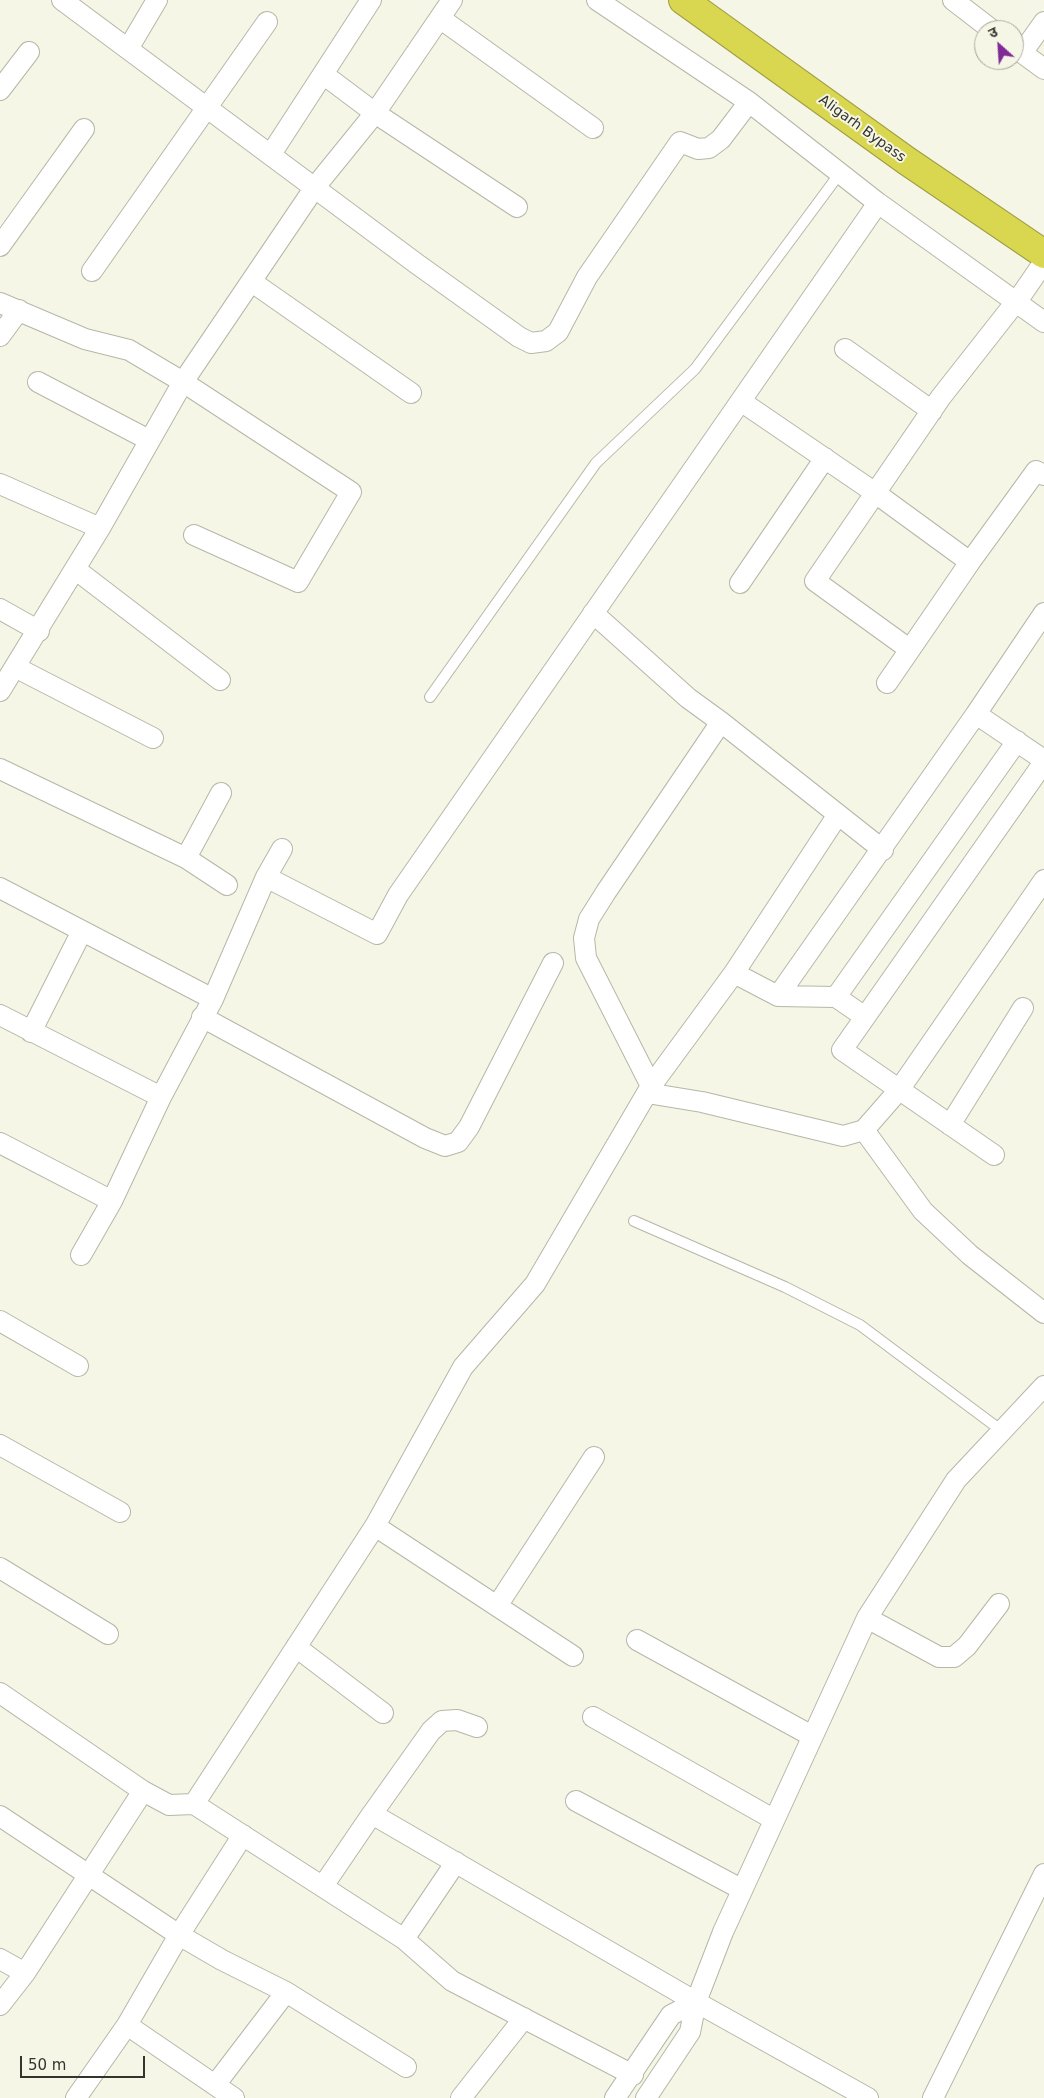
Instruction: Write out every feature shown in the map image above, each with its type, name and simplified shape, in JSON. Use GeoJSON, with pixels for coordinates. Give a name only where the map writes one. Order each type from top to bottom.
{"type":"FeatureCollection","features":[{"type":"Feature","properties":{"kind":"highway","name":"Aligarh Bypass"},"geometry":{"type":"LineString","coordinates":[[683,0],[1042,262]]}},
{"type":"Feature","properties":{"kind":"street"},"geometry":{"type":"LineString","coordinates":[[128,49],[157,0]]}},
{"type":"Feature","properties":{"kind":"street"},"geometry":{"type":"LineString","coordinates":[[271,154],[371,0]]}},
{"type":"Feature","properties":{"kind":"street"},"geometry":{"type":"LineString","coordinates":[[0,691],[39,631],[100,528],[183,382],[315,187],[375,113],[441,19],[452,0]]}},
{"type":"Feature","properties":{"kind":"street"},"geometry":{"type":"LineString","coordinates":[[597,0],[749,102],[878,204],[1019,298],[1044,322]]}},
{"type":"Feature","properties":{"kind":"street"},"geometry":{"type":"LineString","coordinates":[[68,2],[207,110],[271,154],[417,264],[519,337],[531,343],[546,341],[558,332],[587,277],[680,142],[698,148],[709,148],[721,139],[749,102]]}},
{"type":"Feature","properties":{"kind":"street"},"geometry":{"type":"LineString","coordinates":[[961,2],[981,20]]}},
{"type":"Feature","properties":{"kind":"street"},"geometry":{"type":"LineString","coordinates":[[441,19],[593,128]]}},
{"type":"Feature","properties":{"kind":"street"},"geometry":{"type":"LineString","coordinates":[[92,271],[207,110],[267,22]]}},
{"type":"Feature","properties":{"kind":"street"},"geometry":{"type":"LineString","coordinates":[[1024,44],[1044,22]]}},
{"type":"Feature","properties":{"kind":"street"},"geometry":{"type":"LineString","coordinates":[[0,90],[29,52]]}},
{"type":"Feature","properties":{"kind":"street"},"geometry":{"type":"LineString","coordinates":[[1024,54],[1044,69]]}},
{"type":"Feature","properties":{"kind":"street"},"geometry":{"type":"LineString","coordinates":[[322,74],[375,113],[517,207]]}},
{"type":"Feature","properties":{"kind":"street"},"geometry":{"type":"LineString","coordinates":[[0,246],[84,129]]}},
{"type":"Feature","properties":{"kind":"street"},"geometry":{"type":"LineString","coordinates":[[266,877],[377,934],[398,895],[878,204]]}},
{"type":"Feature","properties":{"kind":"street"},"geometry":{"type":"LineString","coordinates":[[909,649],[815,581],[874,492],[932,411],[1019,298],[1042,262]]}},
{"type":"Feature","properties":{"kind":"street"},"geometry":{"type":"LineString","coordinates":[[252,282],[411,392]]}},
{"type":"Feature","properties":{"kind":"street"},"geometry":{"type":"LineString","coordinates":[[0,303],[85,339],[129,350],[183,382],[351,492],[298,582],[194,535]]}},
{"type":"Feature","properties":{"kind":"street"},"geometry":{"type":"LineString","coordinates":[[0,336],[19,310]]}},
{"type":"Feature","properties":{"kind":"street"},"geometry":{"type":"LineString","coordinates":[[845,349],[932,411]]}},
{"type":"Feature","properties":{"kind":"street"},"geometry":{"type":"LineString","coordinates":[[38,382],[149,440]]}},
{"type":"Feature","properties":{"kind":"street"},"geometry":{"type":"LineString","coordinates":[[742,402],[874,492],[970,562]]}},
{"type":"Feature","properties":{"kind":"street"},"geometry":{"type":"LineString","coordinates":[[740,582],[825,458]]}},
{"type":"Feature","properties":{"kind":"street"},"geometry":{"type":"LineString","coordinates":[[887,683],[970,562],[1036,471],[1044,475]]}},
{"type":"Feature","properties":{"kind":"street"},"geometry":{"type":"LineString","coordinates":[[0,484],[100,528]]}},
{"type":"Feature","properties":{"kind":"street"},"geometry":{"type":"LineString","coordinates":[[75,569],[220,680]]}},
{"type":"Feature","properties":{"kind":"street"},"geometry":{"type":"LineString","coordinates":[[0,610],[39,631]]}},
{"type":"Feature","properties":{"kind":"street"},"geometry":{"type":"LineString","coordinates":[[593,613],[688,698],[883,850]]}},
{"type":"Feature","properties":{"kind":"street"},"geometry":{"type":"LineString","coordinates":[[778,996],[883,850],[1044,613]]}},
{"type":"Feature","properties":{"kind":"street"},"geometry":{"type":"LineString","coordinates":[[15,667],[153,738]]}},
{"type":"Feature","properties":{"kind":"street"},"geometry":{"type":"LineString","coordinates":[[976,714],[1044,761],[842,1050],[994,1155]]}},
{"type":"Feature","properties":{"kind":"street"},"geometry":{"type":"LineString","coordinates":[[649,1089],[586,958],[584,938],[589,919],[606,892],[721,722]]}},
{"type":"Feature","properties":{"kind":"street"},"geometry":{"type":"LineString","coordinates":[[836,997],[1017,742]]}},
{"type":"Feature","properties":{"kind":"street"},"geometry":{"type":"LineString","coordinates":[[0,769],[186,858],[227,884]]}},
{"type":"Feature","properties":{"kind":"street"},"geometry":{"type":"LineString","coordinates":[[186,858],[221,793]]}},
{"type":"Feature","properties":{"kind":"street"},"geometry":{"type":"LineString","coordinates":[[194,1804],[375,1526],[463,1367],[535,1284],[649,1089],[734,973],[838,816]]}},
{"type":"Feature","properties":{"kind":"street"},"geometry":{"type":"LineString","coordinates":[[80,1255],[112,1201],[161,1097],[213,999],[266,877],[282,849]]}},
{"type":"Feature","properties":{"kind":"street"},"geometry":{"type":"LineString","coordinates":[[649,1089],[843,1136],[864,1130],[899,1090],[1044,880]]}},
{"type":"Feature","properties":{"kind":"street"},"geometry":{"type":"LineString","coordinates":[[0,888],[213,999]]}},
{"type":"Feature","properties":{"kind":"street"},"geometry":{"type":"LineString","coordinates":[[30,1032],[82,931]]}},
{"type":"Feature","properties":{"kind":"street"},"geometry":{"type":"LineString","coordinates":[[202,1017],[425,1138],[445,1146],[458,1142],[469,1128],[553,963]]}},
{"type":"Feature","properties":{"kind":"street"},"geometry":{"type":"LineString","coordinates":[[734,973],[778,996],[836,997],[865,1017]]}},
{"type":"Feature","properties":{"kind":"street"},"geometry":{"type":"LineString","coordinates":[[950,1125],[1023,1008]]}},
{"type":"Feature","properties":{"kind":"street"},"geometry":{"type":"LineString","coordinates":[[0,1015],[30,1032],[161,1097]]}},
{"type":"Feature","properties":{"kind":"street"},"geometry":{"type":"LineString","coordinates":[[864,1130],[923,1211],[970,1255],[1044,1313]]}},
{"type":"Feature","properties":{"kind":"street"},"geometry":{"type":"LineString","coordinates":[[0,1143],[112,1201]]}},
{"type":"Feature","properties":{"kind":"street"},"geometry":{"type":"LineString","coordinates":[[0,1321],[78,1366]]}},
{"type":"Feature","properties":{"kind":"street"},"geometry":{"type":"LineString","coordinates":[[646,2098],[690,2032],[696,2002],[741,1889],[866,1618],[956,1480],[1044,1386]]}},
{"type":"Feature","properties":{"kind":"street"},"geometry":{"type":"LineString","coordinates":[[0,1445],[120,1512]]}},
{"type":"Feature","properties":{"kind":"street"},"geometry":{"type":"LineString","coordinates":[[497,1606],[594,1457]]}},
{"type":"Feature","properties":{"kind":"street"},"geometry":{"type":"LineString","coordinates":[[375,1526],[573,1656]]}},
{"type":"Feature","properties":{"kind":"street"},"geometry":{"type":"LineString","coordinates":[[0,1568],[108,1634]]}},
{"type":"Feature","properties":{"kind":"street"},"geometry":{"type":"LineString","coordinates":[[866,1618],[939,1657],[954,1656],[967,1646],[999,1604]]}},
{"type":"Feature","properties":{"kind":"street"},"geometry":{"type":"LineString","coordinates":[[637,1640],[812,1736]]}},
{"type":"Feature","properties":{"kind":"street"},"geometry":{"type":"LineString","coordinates":[[296,1647],[383,1713]]}},
{"type":"Feature","properties":{"kind":"street"},"geometry":{"type":"LineString","coordinates":[[0,1693],[143,1791],[169,1805],[194,1804],[243,1835],[404,1939],[452,1981],[633,2075]]}},
{"type":"Feature","properties":{"kind":"street"},"geometry":{"type":"LineString","coordinates":[[593,1717],[774,1819]]}},
{"type":"Feature","properties":{"kind":"street"},"geometry":{"type":"LineString","coordinates":[[323,1886],[431,1731],[442,1721],[457,1720],[477,1727]]}},
{"type":"Feature","properties":{"kind":"street"},"geometry":{"type":"LineString","coordinates":[[0,2005],[25,1972],[87,1874],[143,1791]]}},
{"type":"Feature","properties":{"kind":"street"},"geometry":{"type":"LineString","coordinates":[[576,1801],[741,1889]]}},
{"type":"Feature","properties":{"kind":"street"},"geometry":{"type":"LineString","coordinates":[[372,1814],[696,2002],[868,2098]]}},
{"type":"Feature","properties":{"kind":"street"},"geometry":{"type":"LineString","coordinates":[[3,1824],[87,1874],[179,1935],[222,1960],[286,1992],[406,2066]]}},
{"type":"Feature","properties":{"kind":"street"},"geometry":{"type":"LineString","coordinates":[[76,2098],[127,2025],[179,1935],[243,1835]]}},
{"type":"Feature","properties":{"kind":"street"},"geometry":{"type":"LineString","coordinates":[[404,1939],[456,1862]]}},
{"type":"Feature","properties":{"kind":"street"},"geometry":{"type":"LineString","coordinates":[[933,2098],[1044,1874]]}},
{"type":"Feature","properties":{"kind":"street"},"geometry":{"type":"LineString","coordinates":[[0,1959],[25,1972]]}},
{"type":"Feature","properties":{"kind":"street"},"geometry":{"type":"LineString","coordinates":[[215,2085],[286,1992]]}},
{"type":"Feature","properties":{"kind":"street"},"geometry":{"type":"LineString","coordinates":[[616,2098],[671,2015],[696,2002]]}},
{"type":"Feature","properties":{"kind":"street"},"geometry":{"type":"LineString","coordinates":[[461,2098],[524,2018]]}},
{"type":"Feature","properties":{"kind":"street"},"geometry":{"type":"LineString","coordinates":[[127,2025],[234,2098]]}},
{"type":"Feature","properties":{"kind":"lane"},"geometry":{"type":"LineString","coordinates":[[430,697],[596,463],[695,370],[840,173]]}},
{"type":"Feature","properties":{"kind":"lane"},"geometry":{"type":"LineString","coordinates":[[634,1221],[785,1287],[860,1325],[1002,1431]]}}]}
